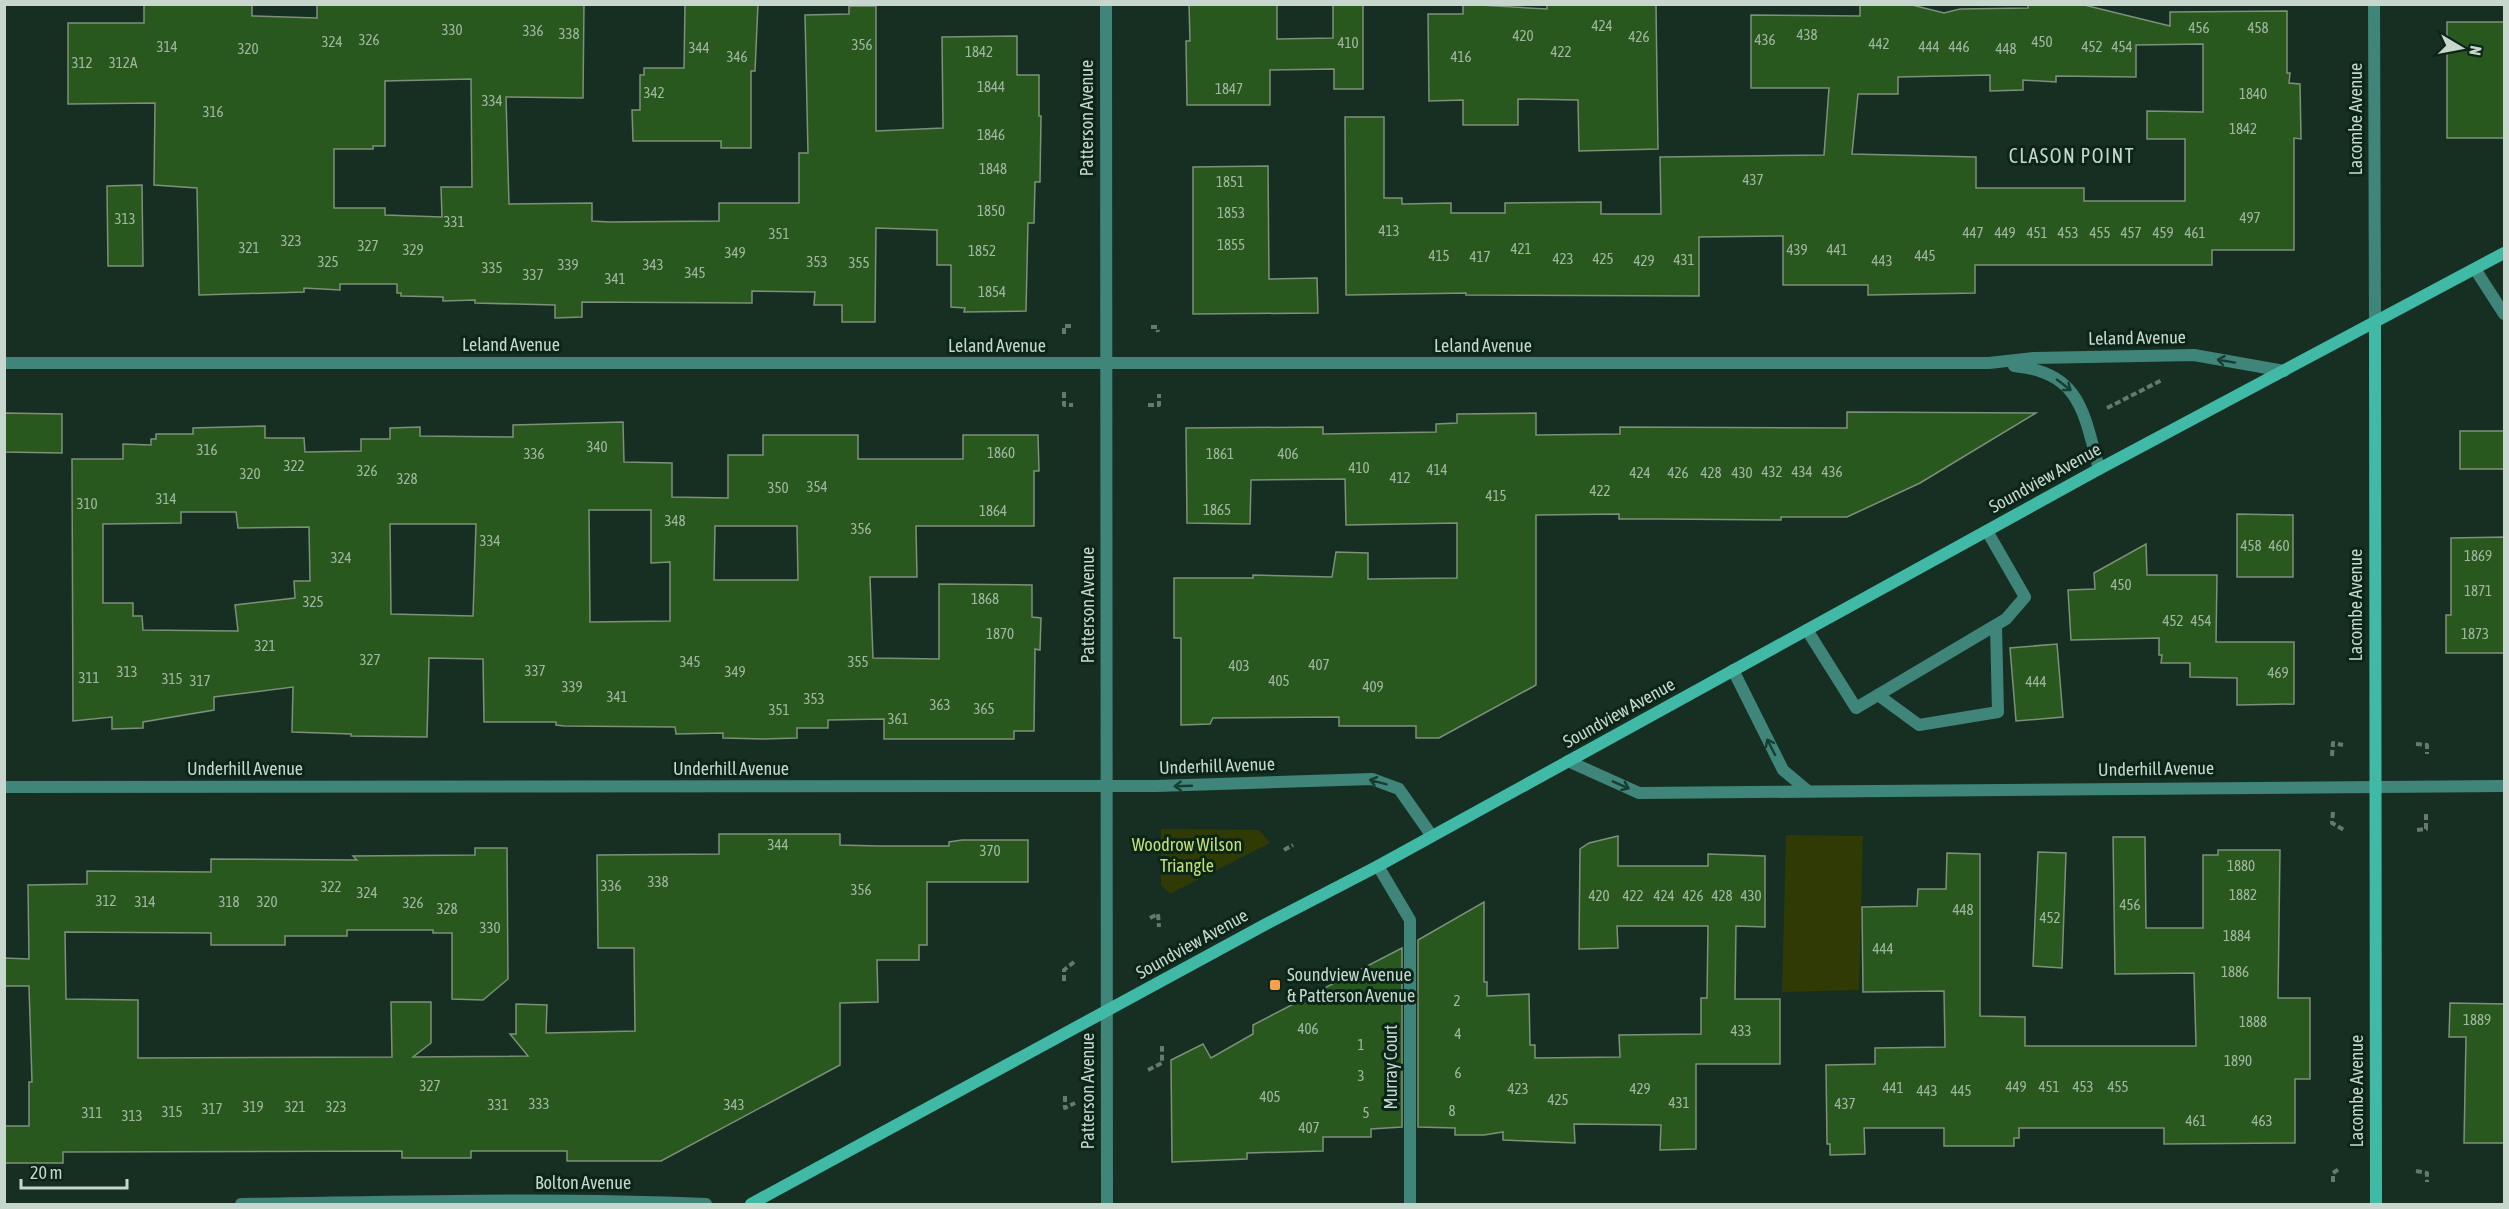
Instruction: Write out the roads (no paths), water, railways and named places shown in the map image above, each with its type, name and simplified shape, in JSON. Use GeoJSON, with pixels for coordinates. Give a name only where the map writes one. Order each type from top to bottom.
{"type":"FeatureCollection","features":[{"type":"Feature","properties":{"kind":"main road","name":"Soundview Avenue"},"geometry":{"type":"LineString","coordinates":[[752,1204],[1378,866],[2099,469],[2505,253]]}},
{"type":"Feature","properties":{"kind":"main road","name":"Lacombe Avenue"},"geometry":{"type":"LineString","coordinates":[[2375,322],[2376,1204]]}},
{"type":"Feature","properties":{"kind":"street","name":"Patterson Avenue"},"geometry":{"type":"LineString","coordinates":[[1106,4],[1107,1204]]}},
{"type":"Feature","properties":{"kind":"street","name":"Lacombe Avenue"},"geometry":{"type":"LineString","coordinates":[[2374,4],[2375,322]]}},
{"type":"Feature","properties":{"kind":"street"},"geometry":{"type":"LineString","coordinates":[[2475,269],[2505,314]]}},
{"type":"Feature","properties":{"kind":"street","name":"Leland Avenue"},"geometry":{"type":"LineString","coordinates":[[4,363],[1989,363],[2034,358],[2193,355],[2284,371]]}},
{"type":"Feature","properties":{"kind":"street","name":"Leland Avenue"},"geometry":{"type":"LineString","coordinates":[[1989,363],[2034,368],[2055,378],[2072,391],[2085,418],[2099,469]]}},
{"type":"Feature","properties":{"kind":"street"},"geometry":{"type":"LineString","coordinates":[[1807,630],[1856,708],[1996,626],[2006,619],[2025,597],[1987,531]]}},
{"type":"Feature","properties":{"kind":"street"},"geometry":{"type":"LineString","coordinates":[[1878,695],[1919,724],[1998,712],[1996,626]]}},
{"type":"Feature","properties":{"kind":"street"},"geometry":{"type":"LineString","coordinates":[[1733,670],[1783,770],[1809,791]]}},
{"type":"Feature","properties":{"kind":"street","name":"Underhill Avenue"},"geometry":{"type":"LineString","coordinates":[[1568,761],[1639,793],[2505,786]]}},
{"type":"Feature","properties":{"kind":"street","name":"Underhill Avenue"},"geometry":{"type":"LineString","coordinates":[[4,788],[1106,786],[1372,780],[1399,789],[1432,836]]}},
{"type":"Feature","properties":{"kind":"street","name":"Murray Court"},"geometry":{"type":"LineString","coordinates":[[1378,866],[1410,920],[1410,1204]]}},
{"type":"Feature","properties":{"kind":"street","name":"Bolton Avenue"},"geometry":{"type":"LineString","coordinates":[[241,1204],[637,1201],[706,1204]]}},
{"type":"Feature","properties":{"kind":"place","name":"Soundview Avenue & Patterson Avenue"},"geometry":{"type":"Point","coordinates":[1275,985]}},
{"type":"Feature","properties":{"kind":"district","name":"CLASON POINT"},"geometry":{"type":"Point","coordinates":[2072,156]}},
{"type":"Feature","properties":{"kind":"park label","name":"Woodrow Wilson Triangle"},"geometry":{"type":"Point","coordinates":[1187,855]}}]}
